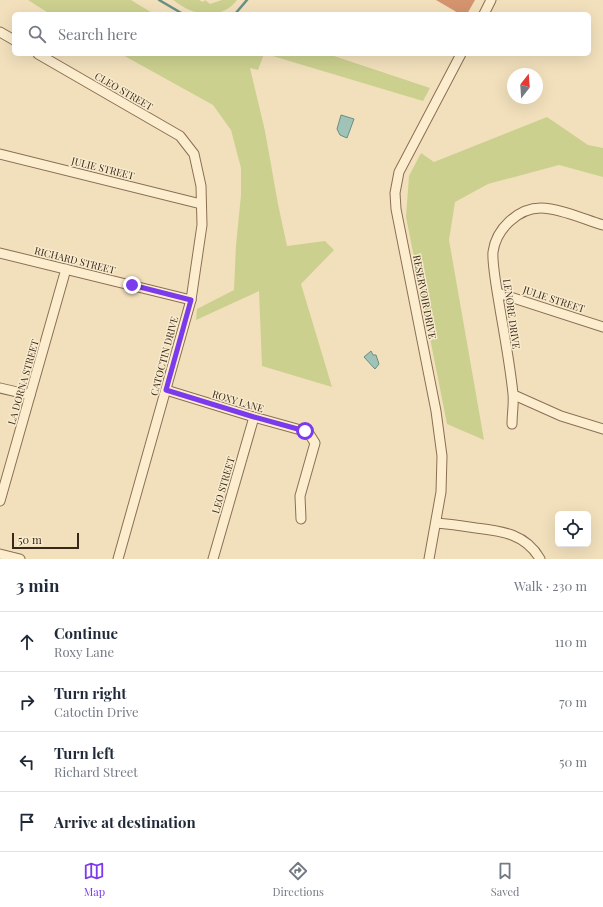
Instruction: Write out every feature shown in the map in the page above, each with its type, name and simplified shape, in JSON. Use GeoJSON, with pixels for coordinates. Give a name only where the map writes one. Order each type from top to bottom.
{"type":"FeatureCollection","features":[{"type":"Feature","properties":{"kind":"street"},"geometry":{"type":"LineString","coordinates":[[485,12],[492,0]]}},
{"type":"Feature","properties":{"kind":"street"},"geometry":{"type":"LineString","coordinates":[[0,32],[12,39]]}},
{"type":"Feature","properties":{"kind":"street","name":"CLEO STREET"},"geometry":{"type":"LineString","coordinates":[[41,56],[180,136],[194,154]]}},
{"type":"Feature","properties":{"kind":"street","name":"RESERVOIR DRIVE"},"geometry":{"type":"LineString","coordinates":[[429,559],[441,492],[442,456],[436,411],[396,209],[395,193],[399,172],[460,56]]}},
{"type":"Feature","properties":{"kind":"street","name":"JULIE STREET"},"geometry":{"type":"LineString","coordinates":[[0,154],[201,204]]}},
{"type":"Feature","properties":{"kind":"street","name":"CATOCTIN DRIVE"},"geometry":{"type":"LineString","coordinates":[[118,559],[191,300],[202,225],[201,186],[194,154]]}},
{"type":"Feature","properties":{"kind":"street","name":"LENORE DRIVE"},"geometry":{"type":"LineString","coordinates":[[512,424],[514,395],[498,293],[493,253],[495,245],[502,231],[512,219],[534,209],[546,208],[603,225]]}},
{"type":"Feature","properties":{"kind":"street","name":"RICHARD STREET"},"geometry":{"type":"LineString","coordinates":[[0,253],[191,300]]}},
{"type":"Feature","properties":{"kind":"street","name":"LA DORNA STREET"},"geometry":{"type":"LineString","coordinates":[[0,501],[66,269]]}},
{"type":"Feature","properties":{"kind":"street","name":"JULIE STREET"},"geometry":{"type":"LineString","coordinates":[[498,293],[603,327]]}},
{"type":"Feature","properties":{"kind":"street"},"geometry":{"type":"LineString","coordinates":[[0,388],[30,395]]}},
{"type":"Feature","properties":{"kind":"street","name":"ROXY LANE"},"geometry":{"type":"LineString","coordinates":[[166,390],[308,432],[315,443],[300,496],[301,519]]}},
{"type":"Feature","properties":{"kind":"street"},"geometry":{"type":"LineString","coordinates":[[514,395],[561,416],[603,429]]}},
{"type":"Feature","properties":{"kind":"street","name":"LEO STREET"},"geometry":{"type":"LineString","coordinates":[[214,559],[254,417]]}},
{"type":"Feature","properties":{"kind":"street"},"geometry":{"type":"LineString","coordinates":[[436,523],[498,530],[512,534],[519,537],[530,546],[540,559]]}},
{"type":"Feature","properties":{"kind":"street"},"geometry":{"type":"LineString","coordinates":[[0,554],[20,559]]}},
{"type":"Feature","properties":{"kind":"green space"},"geometry":{"type":"Polygon","coordinates":[[[28,0],[131,0],[151,12],[47,12],[28,0]]]}},
{"type":"Feature","properties":{"kind":"green space"},"geometry":{"type":"Polygon","coordinates":[[[173,0],[199,0],[203,2],[205,0],[210,4],[222,0],[237,0],[233,5],[220,12],[195,12],[185,8],[173,0]]]}},
{"type":"Feature","properties":{"kind":"green space"},"geometry":{"type":"Polygon","coordinates":[[[125,56],[263,56],[258,70],[250,68],[265,131],[287,246],[325,241],[334,250],[301,284],[332,387],[262,366],[259,291],[196,320],[197,309],[234,290],[236,245],[241,195],[241,168],[231,130],[213,105],[125,56]]]}},
{"type":"Feature","properties":{"kind":"green space"},"geometry":{"type":"Polygon","coordinates":[[[273,56],[334,56],[430,88],[423,101],[273,56]]]}},
{"type":"Feature","properties":{"kind":"green space"},"geometry":{"type":"Polygon","coordinates":[[[547,117],[588,145],[603,148],[603,177],[559,165],[488,184],[455,202],[449,240],[484,440],[447,424],[406,217],[409,176],[421,153],[434,162],[547,117]]]}},
{"type":"Feature","properties":{"kind":"water"},"geometry":{"type":"Polygon","coordinates":[[[341,115],[354,119],[347,138],[340,135],[337,129],[341,115]]]}},
{"type":"Feature","properties":{"kind":"water"},"geometry":{"type":"Polygon","coordinates":[[[371,351],[373,355],[376,355],[379,364],[375,369],[364,357],[371,351]]]}},
{"type":"Feature","properties":{"kind":"building"},"geometry":{"type":"Polygon","coordinates":[[[436,0],[475,0],[468,12],[457,12],[436,0]]]}},
{"type":"Feature","properties":{"kind":"waterway"},"geometry":{"type":"LineString","coordinates":[[159,0],[180,12]]}},
{"type":"Feature","properties":{"kind":"waterway"},"geometry":{"type":"LineString","coordinates":[[237,12],[247,0]]}},
{"type":"Feature","properties":{"kind":"route"},"geometry":{"type":"LineString","coordinates":[[132,285],[191,300],[166,390],[305,431]]}}]}
